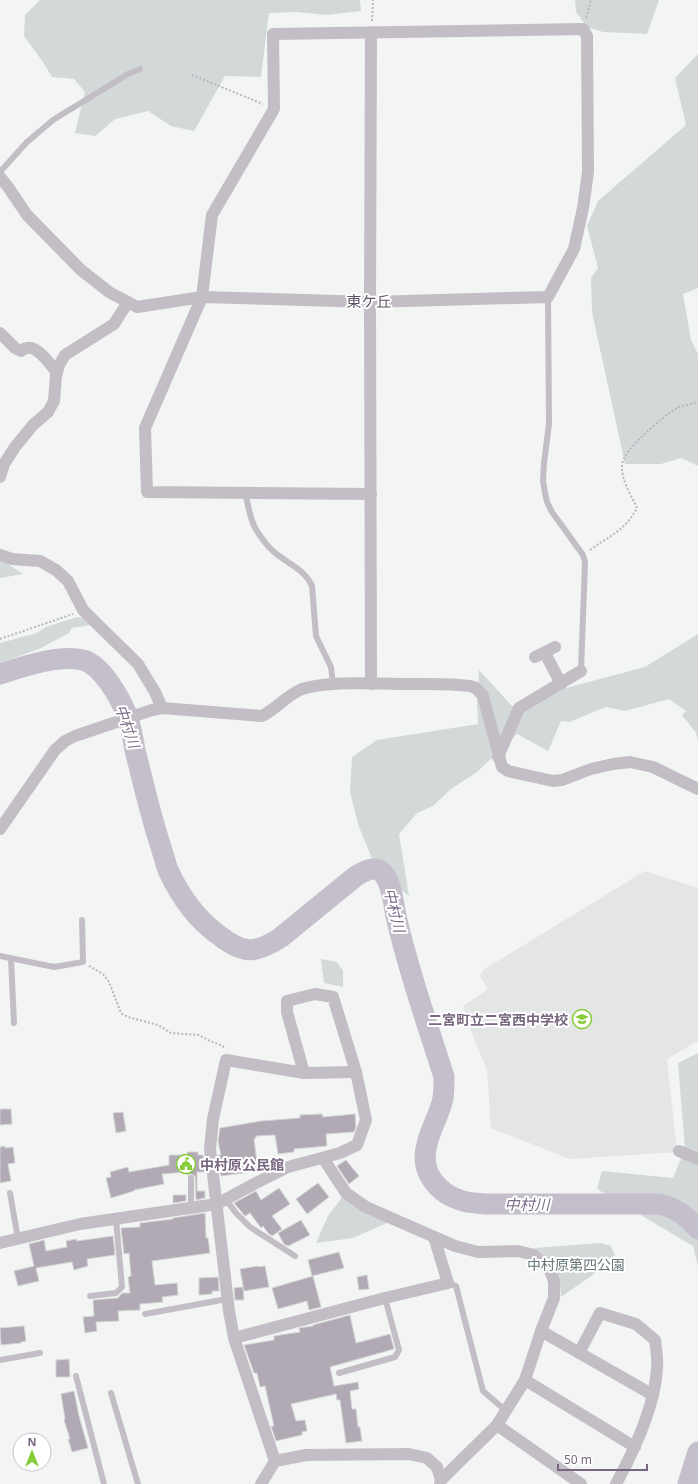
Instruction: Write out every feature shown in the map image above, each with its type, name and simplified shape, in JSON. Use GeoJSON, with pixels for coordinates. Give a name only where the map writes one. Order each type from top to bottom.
{"type":"FeatureCollection","features":[{"type":"Feature","properties":{"kind":"street"},"geometry":{"type":"LineString","coordinates":[[0,178],[27,215],[81,270],[108,292],[137,307],[202,297],[370,302],[548,297],[574,248],[583,208],[587,180],[587,36],[582,29],[273,34],[274,109],[212,215],[202,297],[145,428],[147,492],[371,494]]}},
{"type":"Feature","properties":{"kind":"street"},"geometry":{"type":"LineString","coordinates":[[371,32],[371,684]]}},
{"type":"Feature","properties":{"kind":"street"},"geometry":{"type":"LineString","coordinates":[[0,477],[4,464],[15,447],[33,425],[48,412],[54,402],[57,373],[59,365],[65,355],[114,324],[128,302]]}},
{"type":"Feature","properties":{"kind":"street"},"geometry":{"type":"LineString","coordinates":[[0,333],[15,348],[21,351],[26,348],[33,349],[42,355],[57,373]]}},
{"type":"Feature","properties":{"kind":"street"},"geometry":{"type":"LineString","coordinates":[[0,556],[12,559],[40,561],[56,570],[68,581],[83,610],[138,664],[155,692],[157,709]]}},
{"type":"Feature","properties":{"kind":"street"},"geometry":{"type":"LineString","coordinates":[[545,653],[561,684]]}},
{"type":"Feature","properties":{"kind":"street"},"geometry":{"type":"LineString","coordinates":[[498,756],[519,708],[581,672]]}},
{"type":"Feature","properties":{"kind":"street"},"geometry":{"type":"LineString","coordinates":[[0,829],[55,750],[65,741],[75,736],[157,709],[262,716],[272,711],[292,694],[303,689],[333,684],[463,685],[476,688],[482,696],[498,756],[502,766],[508,771],[553,781],[562,780],[613,764],[630,762],[653,767],[698,789]]}},
{"type":"Feature","properties":{"kind":"street"},"geometry":{"type":"LineString","coordinates":[[0,1243],[80,1224],[222,1202],[288,1167],[340,1153],[357,1145],[366,1120],[356,1072],[333,997],[315,994],[287,1001],[287,1012],[304,1073]]}},
{"type":"Feature","properties":{"kind":"street"},"geometry":{"type":"LineString","coordinates":[[275,1461],[234,1338],[227,1299],[222,1202],[210,1149],[213,1119],[226,1060],[304,1073],[356,1072]]}},
{"type":"Feature","properties":{"kind":"street"},"geometry":{"type":"LineString","coordinates":[[679,1151],[698,1159]]}},
{"type":"Feature","properties":{"kind":"street"},"geometry":{"type":"LineString","coordinates":[[323,1158],[346,1193],[366,1207],[455,1246],[478,1252],[518,1250],[534,1255],[549,1268],[554,1281],[554,1298],[541,1331],[525,1380],[497,1425],[440,1482]]}},
{"type":"Feature","properties":{"kind":"street"},"geometry":{"type":"LineString","coordinates":[[234,1338],[448,1283],[434,1237]]}},
{"type":"Feature","properties":{"kind":"street"},"geometry":{"type":"LineString","coordinates":[[580,1353],[600,1314],[636,1324],[655,1340],[657,1368],[653,1395],[635,1447],[616,1484]]}},
{"type":"Feature","properties":{"kind":"street"},"geometry":{"type":"LineString","coordinates":[[541,1331],[653,1395]]}},
{"type":"Feature","properties":{"kind":"street"},"geometry":{"type":"LineString","coordinates":[[525,1380],[635,1447]]}},
{"type":"Feature","properties":{"kind":"street"},"geometry":{"type":"LineString","coordinates":[[497,1425],[581,1484]]}},
{"type":"Feature","properties":{"kind":"street"},"geometry":{"type":"LineString","coordinates":[[261,1484],[275,1461],[306,1455],[409,1454],[427,1458],[437,1467],[440,1482]]}},
{"type":"Feature","properties":{"kind":"lane"},"geometry":{"type":"LineString","coordinates":[[0,172],[26,142],[53,120],[128,74],[140,69]]}},
{"type":"Feature","properties":{"kind":"lane"},"geometry":{"type":"LineString","coordinates":[[548,297],[549,424],[543,481],[547,502],[552,512],[582,555],[585,566],[581,672]]}},
{"type":"Feature","properties":{"kind":"lane"},"geometry":{"type":"LineString","coordinates":[[245,493],[253,524],[272,551],[301,571],[309,579],[312,586],[316,636],[331,667],[333,684]]}},
{"type":"Feature","properties":{"kind":"lane"},"geometry":{"type":"LineString","coordinates":[[0,956],[54,967],[83,962],[82,920]]}},
{"type":"Feature","properties":{"kind":"lane"},"geometry":{"type":"LineString","coordinates":[[11,959],[14,1023]]}},
{"type":"Feature","properties":{"kind":"lane"},"geometry":{"type":"LineString","coordinates":[[191,1178],[191,1208]]}},
{"type":"Feature","properties":{"kind":"lane"},"geometry":{"type":"LineString","coordinates":[[10,1193],[18,1239]]}},
{"type":"Feature","properties":{"kind":"lane"},"geometry":{"type":"LineString","coordinates":[[222,1202],[250,1227],[295,1256]]}},
{"type":"Feature","properties":{"kind":"lane"},"geometry":{"type":"LineString","coordinates":[[90,1296],[116,1293],[122,1287],[116,1219]]}},
{"type":"Feature","properties":{"kind":"lane"},"geometry":{"type":"LineString","coordinates":[[448,1283],[456,1286],[482,1391],[505,1410]]}},
{"type":"Feature","properties":{"kind":"lane"},"geometry":{"type":"LineString","coordinates":[[339,1373],[395,1357],[398,1354],[399,1350],[385,1298]]}},
{"type":"Feature","properties":{"kind":"lane"},"geometry":{"type":"LineString","coordinates":[[145,1314],[227,1299]]}},
{"type":"Feature","properties":{"kind":"lane"},"geometry":{"type":"LineString","coordinates":[[0,1360],[40,1353]]}},
{"type":"Feature","properties":{"kind":"lane"},"geometry":{"type":"LineString","coordinates":[[76,1376],[104,1484]]}},
{"type":"Feature","properties":{"kind":"lane"},"geometry":{"type":"LineString","coordinates":[[111,1393],[138,1484]]}},
{"type":"Feature","properties":{"kind":"path"},"geometry":{"type":"LineString","coordinates":[[371,32],[373,0]]}},
{"type":"Feature","properties":{"kind":"path"},"geometry":{"type":"LineString","coordinates":[[582,29],[591,0]]}},
{"type":"Feature","properties":{"kind":"path"},"geometry":{"type":"LineString","coordinates":[[192,75],[274,109]]}},
{"type":"Feature","properties":{"kind":"path"},"geometry":{"type":"LineString","coordinates":[[582,555],[617,532],[632,518],[637,508],[624,479],[622,464],[632,446],[678,407],[698,402]]}},
{"type":"Feature","properties":{"kind":"path"},"geometry":{"type":"LineString","coordinates":[[0,639],[83,610]]}},
{"type":"Feature","properties":{"kind":"path"},"geometry":{"type":"LineString","coordinates":[[83,962],[103,974],[109,982],[121,1013],[128,1018],[158,1025],[171,1033],[199,1035],[223,1046],[226,1060]]}},
{"type":"Feature","properties":{"kind":"shaded area","name":"二宮町立二宮西中学校"},"geometry":{"type":"Polygon","coordinates":[[[645,871],[698,888],[698,1041],[667,1059],[677,1152],[570,1159],[491,1128],[487,1070],[471,1031],[463,1006],[488,989],[480,976],[483,970],[645,871]]]}},
{"type":"Feature","properties":{"kind":"green space"},"geometry":{"type":"Polygon","coordinates":[[[40,0],[360,0],[361,11],[326,15],[297,12],[269,13],[261,77],[225,76],[194,131],[171,126],[148,111],[115,119],[95,136],[75,133],[85,92],[74,79],[52,77],[24,36],[25,15],[40,0]]]}},
{"type":"Feature","properties":{"kind":"green space"},"geometry":{"type":"Polygon","coordinates":[[[575,0],[659,0],[647,34],[603,32],[587,27],[576,12],[575,0]]]}},
{"type":"Feature","properties":{"kind":"green space"},"geometry":{"type":"Polygon","coordinates":[[[698,54],[698,288],[683,294],[691,340],[698,354],[698,466],[681,458],[661,464],[625,464],[592,312],[591,278],[598,268],[587,226],[598,201],[686,125],[675,78],[698,54]]]}},
{"type":"Feature","properties":{"kind":"green space"},"geometry":{"type":"Polygon","coordinates":[[[3,561],[23,574],[0,578],[0,562],[3,561]]]}},
{"type":"Feature","properties":{"kind":"green space"},"geometry":{"type":"Polygon","coordinates":[[[77,617],[86,618],[91,625],[72,628],[69,633],[39,649],[0,663],[0,643],[37,633],[46,627],[77,617]]]}},
{"type":"Feature","properties":{"kind":"green space"},"geometry":{"type":"Polygon","coordinates":[[[698,634],[698,741],[696,733],[682,715],[686,711],[669,699],[625,711],[606,707],[569,722],[561,721],[548,751],[517,734],[477,772],[451,789],[433,806],[417,813],[399,834],[409,896],[393,884],[372,858],[359,827],[350,792],[352,757],[377,740],[478,724],[477,703],[479,670],[512,706],[555,691],[645,667],[698,634]]]}},
{"type":"Feature","properties":{"kind":"green space"},"geometry":{"type":"Polygon","coordinates":[[[321,959],[337,962],[343,971],[343,987],[324,983],[321,959]]]}},
{"type":"Feature","properties":{"kind":"green space"},"geometry":{"type":"Polygon","coordinates":[[[698,1053],[698,1266],[693,1246],[597,1189],[602,1171],[673,1178],[685,1149],[678,1063],[698,1053]]]}},
{"type":"Feature","properties":{"kind":"green space"},"geometry":{"type":"Polygon","coordinates":[[[343,1196],[387,1223],[353,1238],[316,1243],[328,1216],[343,1196]]]}},
{"type":"Feature","properties":{"kind":"green space","name":"中村原第四公園"},"geometry":{"type":"Polygon","coordinates":[[[600,1243],[611,1246],[615,1255],[601,1269],[561,1297],[558,1274],[555,1268],[547,1258],[534,1248],[600,1243]]]}},
{"type":"Feature","properties":{"kind":"building"},"geometry":{"type":"Polygon","coordinates":[[[0,1109],[11,1109],[12,1124],[0,1125],[0,1109]]]}},
{"type":"Feature","properties":{"kind":"building"},"geometry":{"type":"Polygon","coordinates":[[[123,1112],[126,1131],[116,1133],[113,1113],[123,1112]]]}},
{"type":"Feature","properties":{"kind":"building"},"geometry":{"type":"Polygon","coordinates":[[[322,1114],[323,1117],[355,1114],[356,1127],[354,1132],[326,1134],[327,1146],[294,1149],[294,1152],[278,1154],[275,1135],[256,1136],[254,1139],[258,1171],[221,1176],[218,1155],[221,1155],[218,1141],[220,1128],[261,1121],[300,1118],[300,1115],[322,1114]]]}},
{"type":"Feature","properties":{"kind":"building"},"geometry":{"type":"Polygon","coordinates":[[[5,1146],[5,1148],[13,1147],[15,1163],[8,1164],[11,1181],[0,1183],[0,1147],[5,1146]]]}},
{"type":"Feature","properties":{"kind":"building"},"geometry":{"type":"Polygon","coordinates":[[[187,1152],[198,1152],[198,1155],[203,1155],[205,1172],[197,1172],[197,1191],[205,1191],[205,1198],[196,1200],[195,1176],[191,1174],[187,1175],[187,1172],[162,1174],[164,1184],[134,1190],[111,1198],[106,1178],[111,1177],[110,1172],[128,1167],[129,1172],[169,1165],[169,1155],[187,1155],[187,1152]]]}},
{"type":"Feature","properties":{"kind":"building"},"geometry":{"type":"Polygon","coordinates":[[[346,1160],[359,1176],[349,1184],[337,1166],[346,1160]]]}},
{"type":"Feature","properties":{"kind":"building"},"geometry":{"type":"Polygon","coordinates":[[[318,1183],[329,1197],[307,1214],[296,1199],[318,1183]]]}},
{"type":"Feature","properties":{"kind":"building"},"geometry":{"type":"Polygon","coordinates":[[[279,1188],[290,1204],[272,1216],[282,1229],[272,1236],[263,1226],[261,1228],[250,1213],[245,1216],[234,1203],[256,1191],[261,1200],[279,1188]]]}},
{"type":"Feature","properties":{"kind":"building"},"geometry":{"type":"Polygon","coordinates":[[[173,1195],[186,1195],[186,1201],[173,1203],[173,1195]]]}},
{"type":"Feature","properties":{"kind":"building"},"geometry":{"type":"Polygon","coordinates":[[[205,1213],[206,1238],[208,1238],[210,1253],[152,1261],[155,1285],[177,1283],[178,1295],[162,1297],[163,1302],[140,1304],[140,1310],[118,1311],[119,1321],[96,1322],[97,1331],[85,1333],[83,1317],[94,1316],[93,1300],[118,1298],[122,1293],[130,1293],[128,1277],[131,1276],[129,1253],[124,1254],[121,1228],[140,1227],[140,1223],[205,1213]]]}},
{"type":"Feature","properties":{"kind":"building"},"geometry":{"type":"Polygon","coordinates":[[[301,1220],[310,1235],[288,1246],[284,1244],[278,1233],[301,1220]]]}},
{"type":"Feature","properties":{"kind":"building"},"geometry":{"type":"Polygon","coordinates":[[[113,1236],[115,1255],[87,1259],[88,1266],[74,1270],[72,1262],[36,1268],[39,1281],[18,1286],[14,1271],[34,1266],[29,1244],[44,1240],[46,1251],[67,1247],[66,1241],[113,1236]]]}},
{"type":"Feature","properties":{"kind":"building"},"geometry":{"type":"Polygon","coordinates":[[[339,1252],[344,1268],[312,1276],[308,1260],[339,1252]]]}},
{"type":"Feature","properties":{"kind":"building"},"geometry":{"type":"Polygon","coordinates":[[[265,1266],[269,1287],[244,1291],[240,1269],[265,1266]]]}},
{"type":"Feature","properties":{"kind":"building"},"geometry":{"type":"Polygon","coordinates":[[[367,1275],[369,1289],[359,1290],[357,1277],[367,1275]]]}},
{"type":"Feature","properties":{"kind":"building"},"geometry":{"type":"Polygon","coordinates":[[[313,1276],[321,1307],[309,1310],[307,1301],[278,1309],[272,1288],[313,1276]]]}},
{"type":"Feature","properties":{"kind":"building"},"geometry":{"type":"Polygon","coordinates":[[[218,1277],[219,1291],[212,1291],[212,1294],[199,1295],[199,1278],[218,1277]]]}},
{"type":"Feature","properties":{"kind":"building"},"geometry":{"type":"Polygon","coordinates":[[[243,1287],[244,1300],[235,1300],[234,1288],[243,1287]]]}},
{"type":"Feature","properties":{"kind":"building"},"geometry":{"type":"Polygon","coordinates":[[[350,1315],[356,1343],[390,1334],[394,1349],[330,1367],[334,1386],[358,1382],[359,1389],[350,1391],[352,1409],[356,1409],[358,1427],[360,1427],[362,1441],[346,1443],[340,1400],[337,1400],[336,1394],[291,1404],[296,1421],[305,1420],[307,1431],[302,1432],[302,1435],[276,1441],[271,1426],[274,1426],[265,1386],[260,1387],[257,1373],[254,1373],[244,1345],[274,1340],[274,1336],[300,1332],[299,1328],[313,1326],[350,1315]]]}},
{"type":"Feature","properties":{"kind":"building"},"geometry":{"type":"Polygon","coordinates":[[[24,1326],[26,1341],[1,1345],[0,1328],[24,1326]]]}},
{"type":"Feature","properties":{"kind":"building"},"geometry":{"type":"Polygon","coordinates":[[[69,1359],[70,1377],[56,1377],[56,1360],[69,1359]]]}},
{"type":"Feature","properties":{"kind":"building"},"geometry":{"type":"Polygon","coordinates":[[[74,1391],[88,1448],[72,1452],[68,1439],[70,1439],[64,1420],[61,1394],[74,1391]]]}},
{"type":"Feature","properties":{"kind":"waterway","name":"中村川"},"geometry":{"type":"LineString","coordinates":[[0,674],[41,662],[74,659],[83,660],[90,663],[97,668],[110,683],[120,700],[128,719],[156,832],[168,870],[190,907],[204,923],[228,942],[242,949],[249,950],[263,947],[280,938],[356,876],[372,869],[382,872],[390,887],[406,956],[444,1077],[444,1093],[442,1103],[428,1139],[425,1154],[428,1172],[433,1180],[446,1193],[463,1201],[484,1204],[660,1204],[672,1208],[690,1220],[698,1229]]}},
{"type":"Feature","properties":{"kind":"waterway","name":"中村川"},"geometry":{"type":"LineString","coordinates":[[688,1484],[698,1452]]}},
{"type":"Feature","properties":{"kind":"place","name":"二宮町立二宮西中学校"},"geometry":{"type":"Point","coordinates":[582,1019]}},
{"type":"Feature","properties":{"kind":"place","name":"中村原公民館"},"geometry":{"type":"Point","coordinates":[186,1164]}},
{"type":"Feature","properties":{"kind":"district","name":"東ケ丘"},"geometry":{"type":"Point","coordinates":[369,301]}}]}
